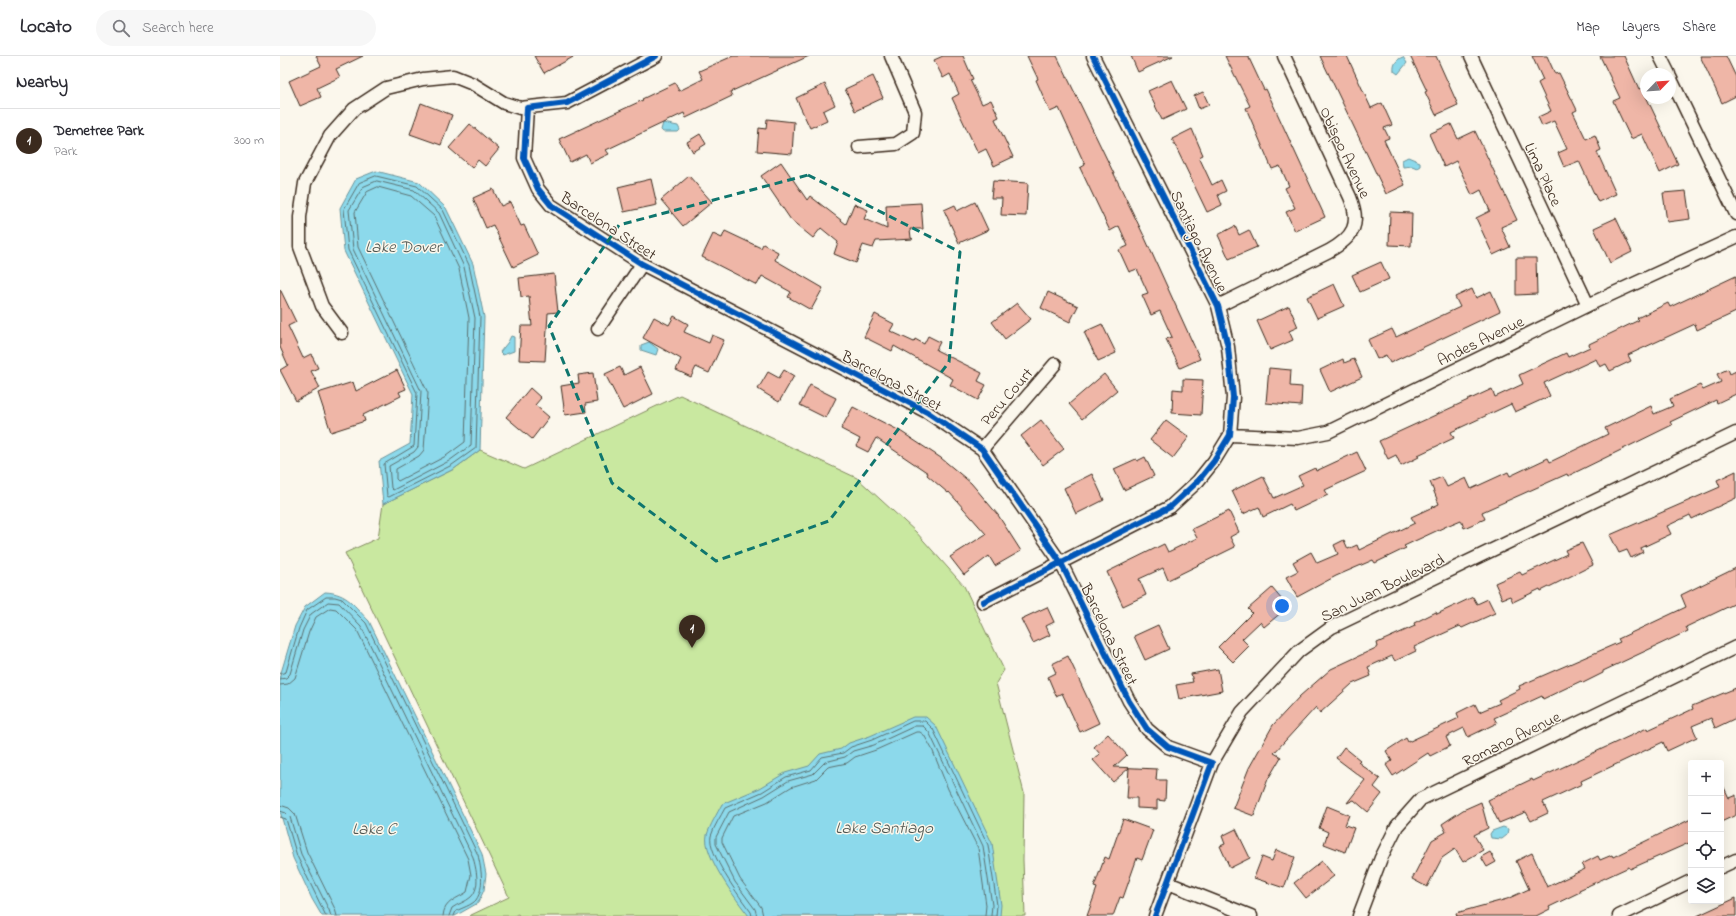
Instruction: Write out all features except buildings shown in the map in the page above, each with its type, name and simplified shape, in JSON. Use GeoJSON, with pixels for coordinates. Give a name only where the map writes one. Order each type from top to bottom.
{"type":"FeatureCollection","features":[{"type":"Feature","properties":{"kind":"street"},"geometry":{"type":"LineString","coordinates":[[342,333],[322,306],[300,247],[300,217],[305,182],[330,136],[354,109],[386,88],[423,79],[453,76],[473,84],[504,103],[520,108],[567,103],[656,56]]}},
{"type":"Feature","properties":{"kind":"street"},"geometry":{"type":"LineString","coordinates":[[859,147],[896,144],[913,133],[915,112],[891,56]]}},
{"type":"Feature","properties":{"kind":"street","name":"Santiago Avenue"},"geometry":{"type":"LineString","coordinates":[[983,602],[1170,507],[1198,481],[1214,461],[1230,435],[1234,397],[1228,347],[1218,306],[1094,56]]}},
{"type":"Feature","properties":{"kind":"street","name":"Obispo Avenue"},"geometry":{"type":"LineString","coordinates":[[1218,306],[1344,243],[1353,230],[1356,211],[1284,56]]}},
{"type":"Feature","properties":{"kind":"street","name":"Lima Place"},"geometry":{"type":"LineString","coordinates":[[1471,56],[1588,305]]}},
{"type":"Feature","properties":{"kind":"street"},"geometry":{"type":"LineString","coordinates":[[1660,56],[1666,68]]}},
{"type":"Feature","properties":{"kind":"street"},"geometry":{"type":"LineString","coordinates":[[1676,90],[1736,214]]}},
{"type":"Feature","properties":{"kind":"street","name":"Barcelona Street"},"geometry":{"type":"LineString","coordinates":[[527,108],[524,158],[538,189],[551,205],[642,264],[927,412],[982,449],[1061,563],[1129,701],[1147,729],[1168,747],[1212,763]]}},
{"type":"Feature","properties":{"kind":"street","name":"Andes Avenue"},"geometry":{"type":"LineString","coordinates":[[1230,435],[1298,438],[1328,432],[1588,305],[1736,237]]}},
{"type":"Feature","properties":{"kind":"street"},"geometry":{"type":"LineString","coordinates":[[598,329],[642,264]]}},
{"type":"Feature","properties":{"kind":"street","name":"Peru Court"},"geometry":{"type":"LineString","coordinates":[[982,449],[1055,364]]}},
{"type":"Feature","properties":{"kind":"street","name":"San Juan Boulevard"},"geometry":{"type":"LineString","coordinates":[[1155,916],[1212,763],[1242,712],[1280,668],[1299,651],[1332,627],[1736,433]]}},
{"type":"Feature","properties":{"kind":"street","name":"Romano Avenue"},"geometry":{"type":"LineString","coordinates":[[1359,916],[1381,858],[1397,826],[1421,799],[1736,647]]}},
{"type":"Feature","properties":{"kind":"street"},"geometry":{"type":"LineString","coordinates":[[1724,866],[1736,860]]}},
{"type":"Feature","properties":{"kind":"street"},"geometry":{"type":"LineString","coordinates":[[1619,916],[1688,882]]}},
{"type":"Feature","properties":{"kind":"street"},"geometry":{"type":"LineString","coordinates":[[1168,883],[1251,916]]}},
{"type":"Feature","properties":{"kind":"highlighted area"},"geometry":{"type":"Polygon","coordinates":[[[808,175],[960,252],[949,362],[829,521],[716,561],[612,483],[549,326],[619,225],[808,175]]]}},
{"type":"Feature","properties":{"kind":"green space"},"geometry":{"type":"Polygon","coordinates":[[[680,395],[857,478],[916,532],[964,586],[1004,670],[996,683],[1024,793],[1023,860],[1025,916],[519,916],[518,914],[514,916],[469,916],[509,897],[345,553],[378,538],[383,504],[454,469],[480,450],[524,469],[680,395]]]}},
{"type":"Feature","properties":{"kind":"water"},"geometry":{"type":"Polygon","coordinates":[[[1403,57],[1407,63],[1398,74],[1394,71],[1394,66],[1397,60],[1403,57]]]}},
{"type":"Feature","properties":{"kind":"water"},"geometry":{"type":"Polygon","coordinates":[[[663,123],[678,126],[680,130],[678,132],[663,132],[661,130],[663,123]]]}},
{"type":"Feature","properties":{"kind":"water"},"geometry":{"type":"Polygon","coordinates":[[[1408,157],[1420,162],[1420,166],[1417,168],[1412,166],[1403,167],[1402,160],[1408,157]]]}},
{"type":"Feature","properties":{"kind":"water","name":"Lake Dover"},"geometry":{"type":"Polygon","coordinates":[[[376,171],[419,182],[446,208],[473,264],[484,317],[480,450],[454,469],[383,504],[379,461],[410,444],[413,394],[344,251],[340,208],[356,179],[376,171]]]}},
{"type":"Feature","properties":{"kind":"water"},"geometry":{"type":"Polygon","coordinates":[[[511,336],[514,337],[514,351],[503,355],[500,352],[511,336]]]}},
{"type":"Feature","properties":{"kind":"water"},"geometry":{"type":"Polygon","coordinates":[[[649,342],[658,349],[656,355],[641,350],[641,345],[649,342]]]}},
{"type":"Feature","properties":{"kind":"water","name":"Lake C"},"geometry":{"type":"Polygon","coordinates":[[[325,592],[339,595],[350,601],[369,621],[482,854],[486,874],[484,890],[478,903],[455,916],[322,916],[312,899],[293,858],[280,811],[280,676],[295,626],[305,607],[325,592]]]}},
{"type":"Feature","properties":{"kind":"water","name":"Lake Santiago"},"geometry":{"type":"Polygon","coordinates":[[[913,717],[926,717],[936,726],[992,843],[1001,905],[1000,916],[749,916],[715,865],[707,843],[708,831],[722,804],[760,788],[785,773],[809,766],[820,754],[841,749],[849,743],[870,736],[913,717]]]}},
{"type":"Feature","properties":{"kind":"water"},"geometry":{"type":"Polygon","coordinates":[[[1503,827],[1508,829],[1507,835],[1502,839],[1491,838],[1490,834],[1492,831],[1503,827]]]}},
{"type":"Feature","properties":{"kind":"cycle path"},"geometry":{"type":"LineString","coordinates":[[656,56],[567,103],[527,108],[524,158],[538,189],[551,205],[642,264],[927,412],[982,449],[1061,563],[1129,701],[1147,729],[1168,747],[1212,763],[1155,916]]}},
{"type":"Feature","properties":{"kind":"cycle path"},"geometry":{"type":"LineString","coordinates":[[983,602],[1170,507],[1198,481],[1214,461],[1230,435],[1233,397],[1228,347],[1218,306],[1093,56]]}},
{"type":"Feature","properties":{"kind":"place","name":"Demetree Park"},"geometry":{"type":"Point","coordinates":[692,648]}}]}
